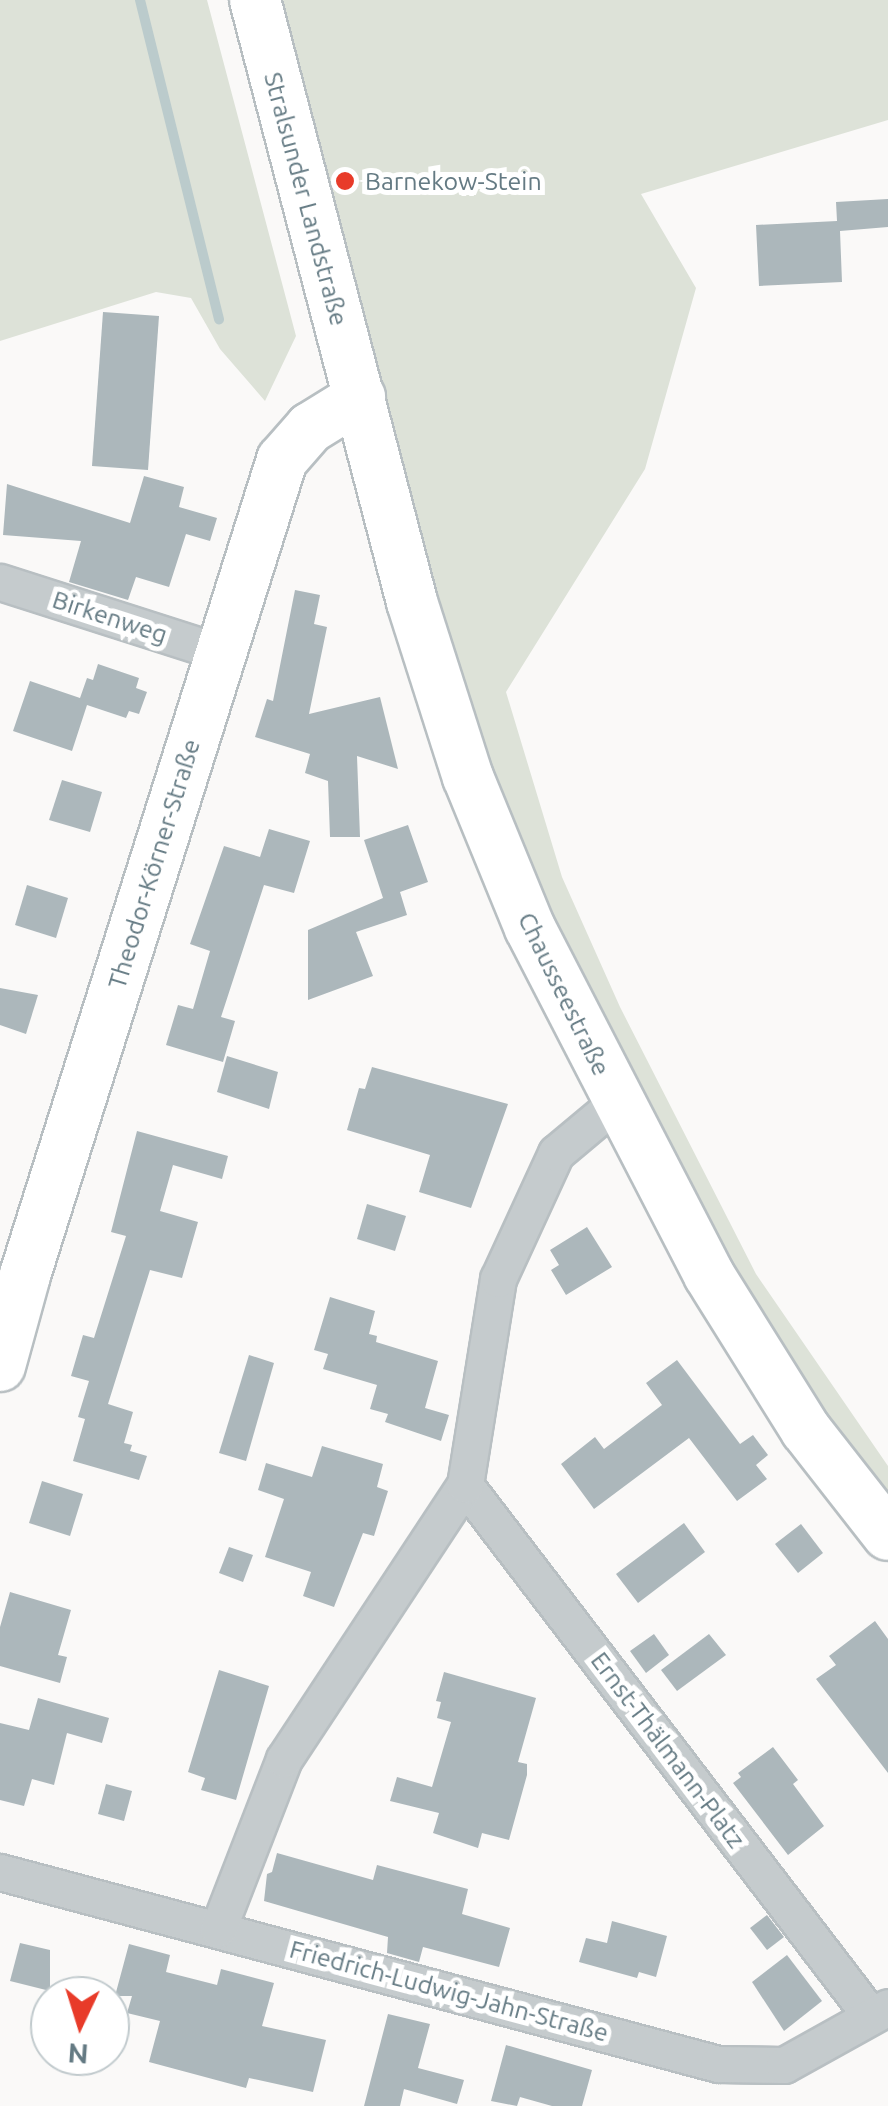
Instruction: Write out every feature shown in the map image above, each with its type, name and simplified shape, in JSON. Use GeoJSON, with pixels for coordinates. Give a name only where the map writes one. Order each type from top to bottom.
{"type":"FeatureCollection","features":[{"type":"Feature","properties":{"kind":"main road","name":"Stralsunder Landstraße"},"geometry":{"type":"LineString","coordinates":[[255,0],[360,397]]}},
{"type":"Feature","properties":{"kind":"main road","name":"Theodor-Körner-Straße"},"geometry":{"type":"LineString","coordinates":[[0,1366],[282,460],[310,428],[360,397]]}},
{"type":"Feature","properties":{"kind":"main road","name":"Chausseestraße"},"geometry":{"type":"LineString","coordinates":[[360,397],[412,602],[468,778],[530,928],[709,1274],[806,1430],[888,1535]]}},
{"type":"Feature","properties":{"kind":"street","name":"Birkenweg"},"geometry":{"type":"LineString","coordinates":[[0,582],[220,652]]}},
{"type":"Feature","properties":{"kind":"street"},"geometry":{"type":"LineString","coordinates":[[218,1928],[284,1759],[465,1484],[498,1279],[556,1153],[617,1102]]}},
{"type":"Feature","properties":{"kind":"street","name":"Ernst-Thälmann-Platz"},"geometry":{"type":"LineString","coordinates":[[465,1484],[879,2011]]}},
{"type":"Feature","properties":{"kind":"street","name":"Friedrich-Ludwig-Jahn-Straße"},"geometry":{"type":"LineString","coordinates":[[0,1872],[718,2064],[784,2065],[879,2011]]}},
{"type":"Feature","properties":{"kind":"shaded area"},"geometry":{"type":"Polygon","coordinates":[[[0,0],[207,0],[296,336],[265,401],[220,349],[191,298],[156,292],[0,341],[0,0]]]}},
{"type":"Feature","properties":{"kind":"shaded area"},"geometry":{"type":"Polygon","coordinates":[[[273,0],[888,0],[888,120],[641,194],[696,288],[645,469],[506,692],[562,877],[620,1007],[756,1274],[888,1466],[888,1505],[824,1416],[728,1265],[549,920],[488,770],[432,598],[273,0]]]}},
{"type":"Feature","properties":{"kind":"building"},"geometry":{"type":"Polygon","coordinates":[[[888,199],[888,227],[840,231],[842,282],[759,286],[756,225],[837,221],[836,202],[888,199]]]}},
{"type":"Feature","properties":{"kind":"building"},"geometry":{"type":"Polygon","coordinates":[[[103,312],[159,316],[148,470],[92,466],[103,312]]]}},
{"type":"Feature","properties":{"kind":"building"},"geometry":{"type":"Polygon","coordinates":[[[144,476],[184,487],[179,507],[217,518],[210,541],[186,534],[169,587],[136,577],[128,600],[69,582],[81,541],[3,535],[7,484],[130,523],[144,476]]]}},
{"type":"Feature","properties":{"kind":"building"},"geometry":{"type":"Polygon","coordinates":[[[295,590],[320,595],[314,624],[327,627],[309,714],[380,697],[398,769],[357,756],[360,837],[330,837],[328,781],[305,773],[310,754],[255,737],[267,699],[273,701],[295,590]]]}},
{"type":"Feature","properties":{"kind":"building"},"geometry":{"type":"Polygon","coordinates":[[[98,664],[139,678],[136,688],[147,692],[139,714],[129,711],[126,718],[87,705],[72,751],[13,731],[30,681],[80,698],[87,678],[93,680],[98,664]]]}},
{"type":"Feature","properties":{"kind":"building"},"geometry":{"type":"Polygon","coordinates":[[[62,780],[102,792],[90,832],[49,820],[62,780]]]}},
{"type":"Feature","properties":{"kind":"building"},"geometry":{"type":"Polygon","coordinates":[[[408,825],[428,882],[400,892],[407,915],[356,932],[373,976],[308,1000],[308,930],[383,898],[364,840],[408,825]]]}},
{"type":"Feature","properties":{"kind":"building"},"geometry":{"type":"Polygon","coordinates":[[[269,829],[310,841],[294,893],[264,885],[221,1017],[235,1021],[223,1062],[166,1045],[178,1005],[193,1009],[210,951],[190,944],[224,846],[260,857],[269,829]]]}},
{"type":"Feature","properties":{"kind":"building"},"geometry":{"type":"Polygon","coordinates":[[[27,885],[68,898],[56,938],[15,925],[27,885]]]}},
{"type":"Feature","properties":{"kind":"building"},"geometry":{"type":"Polygon","coordinates":[[[0,988],[38,995],[26,1034],[0,1025],[0,988]]]}},
{"type":"Feature","properties":{"kind":"building"},"geometry":{"type":"Polygon","coordinates":[[[227,1056],[278,1072],[269,1109],[217,1092],[227,1056]]]}},
{"type":"Feature","properties":{"kind":"building"},"geometry":{"type":"Polygon","coordinates":[[[372,1067],[508,1104],[471,1208],[419,1192],[430,1155],[347,1130],[359,1088],[365,1089],[372,1067]]]}},
{"type":"Feature","properties":{"kind":"building"},"geometry":{"type":"Polygon","coordinates":[[[137,1131],[228,1156],[222,1179],[173,1165],[160,1211],[198,1222],[182,1278],[150,1270],[108,1404],[133,1412],[124,1443],[132,1445],[130,1451],[147,1456],[139,1480],[73,1461],[85,1419],[78,1417],[89,1381],[71,1376],[83,1335],[94,1338],[126,1236],[111,1232],[137,1131]]]}},
{"type":"Feature","properties":{"kind":"building"},"geometry":{"type":"Polygon","coordinates":[[[367,1204],[406,1216],[395,1251],[357,1239],[367,1204]]]}},
{"type":"Feature","properties":{"kind":"building"},"geometry":{"type":"Polygon","coordinates":[[[587,1227],[612,1267],[566,1295],[551,1270],[559,1265],[550,1250],[587,1227]]]}},
{"type":"Feature","properties":{"kind":"building"},"geometry":{"type":"Polygon","coordinates":[[[330,1297],[375,1311],[369,1334],[377,1336],[376,1342],[438,1361],[425,1408],[449,1415],[441,1441],[385,1422],[388,1414],[370,1409],[377,1385],[323,1369],[328,1354],[314,1350],[330,1297]]]}},
{"type":"Feature","properties":{"kind":"building"},"geometry":{"type":"Polygon","coordinates":[[[249,1355],[274,1363],[246,1461],[219,1453],[249,1355]]]}},
{"type":"Feature","properties":{"kind":"building"},"geometry":{"type":"Polygon","coordinates":[[[677,1360],[740,1444],[753,1435],[768,1455],[756,1465],[767,1479],[737,1501],[689,1438],[594,1509],[561,1464],[595,1437],[604,1449],[662,1405],[646,1383],[677,1360]]]}},
{"type":"Feature","properties":{"kind":"building"},"geometry":{"type":"Polygon","coordinates":[[[322,1446],[383,1464],[377,1487],[388,1491],[374,1536],[363,1533],[334,1607],[303,1596],[311,1572],[265,1557],[284,1499],[258,1490],[266,1463],[312,1477],[322,1446]]]}},
{"type":"Feature","properties":{"kind":"building"},"geometry":{"type":"Polygon","coordinates":[[[42,1481],[83,1494],[70,1536],[29,1523],[42,1481]]]}},
{"type":"Feature","properties":{"kind":"building"},"geometry":{"type":"Polygon","coordinates":[[[684,1523],[705,1552],[638,1603],[616,1574],[684,1523]]]}},
{"type":"Feature","properties":{"kind":"building"},"geometry":{"type":"Polygon","coordinates":[[[801,1524],[823,1553],[798,1573],[775,1544],[801,1524]]]}},
{"type":"Feature","properties":{"kind":"building"},"geometry":{"type":"Polygon","coordinates":[[[229,1547],[253,1555],[243,1582],[219,1573],[229,1547]]]}},
{"type":"Feature","properties":{"kind":"building"},"geometry":{"type":"Polygon","coordinates":[[[10,1592],[71,1610],[58,1655],[67,1657],[60,1683],[0,1666],[0,1627],[10,1592]]]}},
{"type":"Feature","properties":{"kind":"building"},"geometry":{"type":"Polygon","coordinates":[[[875,1621],[888,1639],[888,1773],[816,1679],[836,1665],[829,1656],[875,1621]]]}},
{"type":"Feature","properties":{"kind":"building"},"geometry":{"type":"Polygon","coordinates":[[[654,1634],[669,1655],[646,1673],[630,1651],[654,1634]]]}},
{"type":"Feature","properties":{"kind":"building"},"geometry":{"type":"Polygon","coordinates":[[[709,1634],[726,1655],[677,1691],[661,1670],[709,1634]]]}},
{"type":"Feature","properties":{"kind":"building"},"geometry":{"type":"Polygon","coordinates":[[[219,1670],[269,1686],[236,1800],[201,1790],[205,1778],[188,1772],[219,1670]]]}},
{"type":"Feature","properties":{"kind":"building"},"geometry":{"type":"Polygon","coordinates":[[[444,1672],[536,1698],[518,1762],[527,1764],[527,1775],[509,1840],[482,1833],[478,1848],[433,1833],[439,1813],[390,1801],[397,1777],[432,1787],[451,1722],[437,1718],[441,1702],[436,1701],[444,1672]]]}},
{"type":"Feature","properties":{"kind":"building"},"geometry":{"type":"Polygon","coordinates":[[[38,1698],[109,1718],[102,1743],[67,1733],[54,1785],[32,1779],[24,1806],[0,1800],[0,1723],[29,1730],[38,1698]]]}},
{"type":"Feature","properties":{"kind":"building"},"geometry":{"type":"Polygon","coordinates":[[[773,1747],[798,1780],[793,1784],[824,1826],[788,1855],[733,1783],[741,1777],[738,1773],[773,1747]]]}},
{"type":"Feature","properties":{"kind":"building"},"geometry":{"type":"Polygon","coordinates":[[[106,1784],[132,1791],[124,1821],[98,1814],[106,1784]]]}},
{"type":"Feature","properties":{"kind":"building"},"geometry":{"type":"Polygon","coordinates":[[[277,1853],[373,1880],[377,1865],[468,1889],[462,1914],[510,1928],[499,1967],[423,1947],[419,1962],[387,1953],[388,1937],[264,1901],[267,1874],[272,1872],[277,1853]]]}},
{"type":"Feature","properties":{"kind":"building"},"geometry":{"type":"Polygon","coordinates":[[[767,1915],[784,1937],[767,1950],[750,1928],[767,1915]]]}},
{"type":"Feature","properties":{"kind":"building"},"geometry":{"type":"Polygon","coordinates":[[[612,1921],[667,1936],[656,1977],[639,1972],[637,1978],[579,1962],[586,1938],[607,1943],[612,1921]]]}},
{"type":"Feature","properties":{"kind":"building"},"geometry":{"type":"Polygon","coordinates":[[[20,1943],[50,1950],[50,1976],[30,1976],[30,1986],[10,1981],[20,1943]]]}},
{"type":"Feature","properties":{"kind":"building"},"geometry":{"type":"Polygon","coordinates":[[[129,1944],[170,1955],[166,1972],[217,1985],[221,1969],[274,1983],[262,2026],[326,2040],[313,2092],[249,2078],[246,2088],[149,2062],[160,2021],[130,2014],[130,1976],[120,1976],[129,1944]]]}},
{"type":"Feature","properties":{"kind":"building"},"geometry":{"type":"Polygon","coordinates":[[[787,1955],[822,2001],[784,2031],[752,1982],[787,1955]]]}},
{"type":"Feature","properties":{"kind":"building"},"geometry":{"type":"Polygon","coordinates":[[[388,2014],[430,2024],[418,2068],[464,2080],[457,2104],[404,2089],[400,2106],[364,2106],[388,2014]]]}},
{"type":"Feature","properties":{"kind":"building"},"geometry":{"type":"Polygon","coordinates":[[[506,2045],[592,2070],[582,2106],[552,2106],[520,2097],[517,2106],[491,2101],[506,2045]]]}},
{"type":"Feature","properties":{"kind":"waterway"},"geometry":{"type":"LineString","coordinates":[[140,0],[219,319]]}},
{"type":"Feature","properties":{"kind":"place","name":"Barnekow-Stein"},"geometry":{"type":"Point","coordinates":[345,181]}}]}
